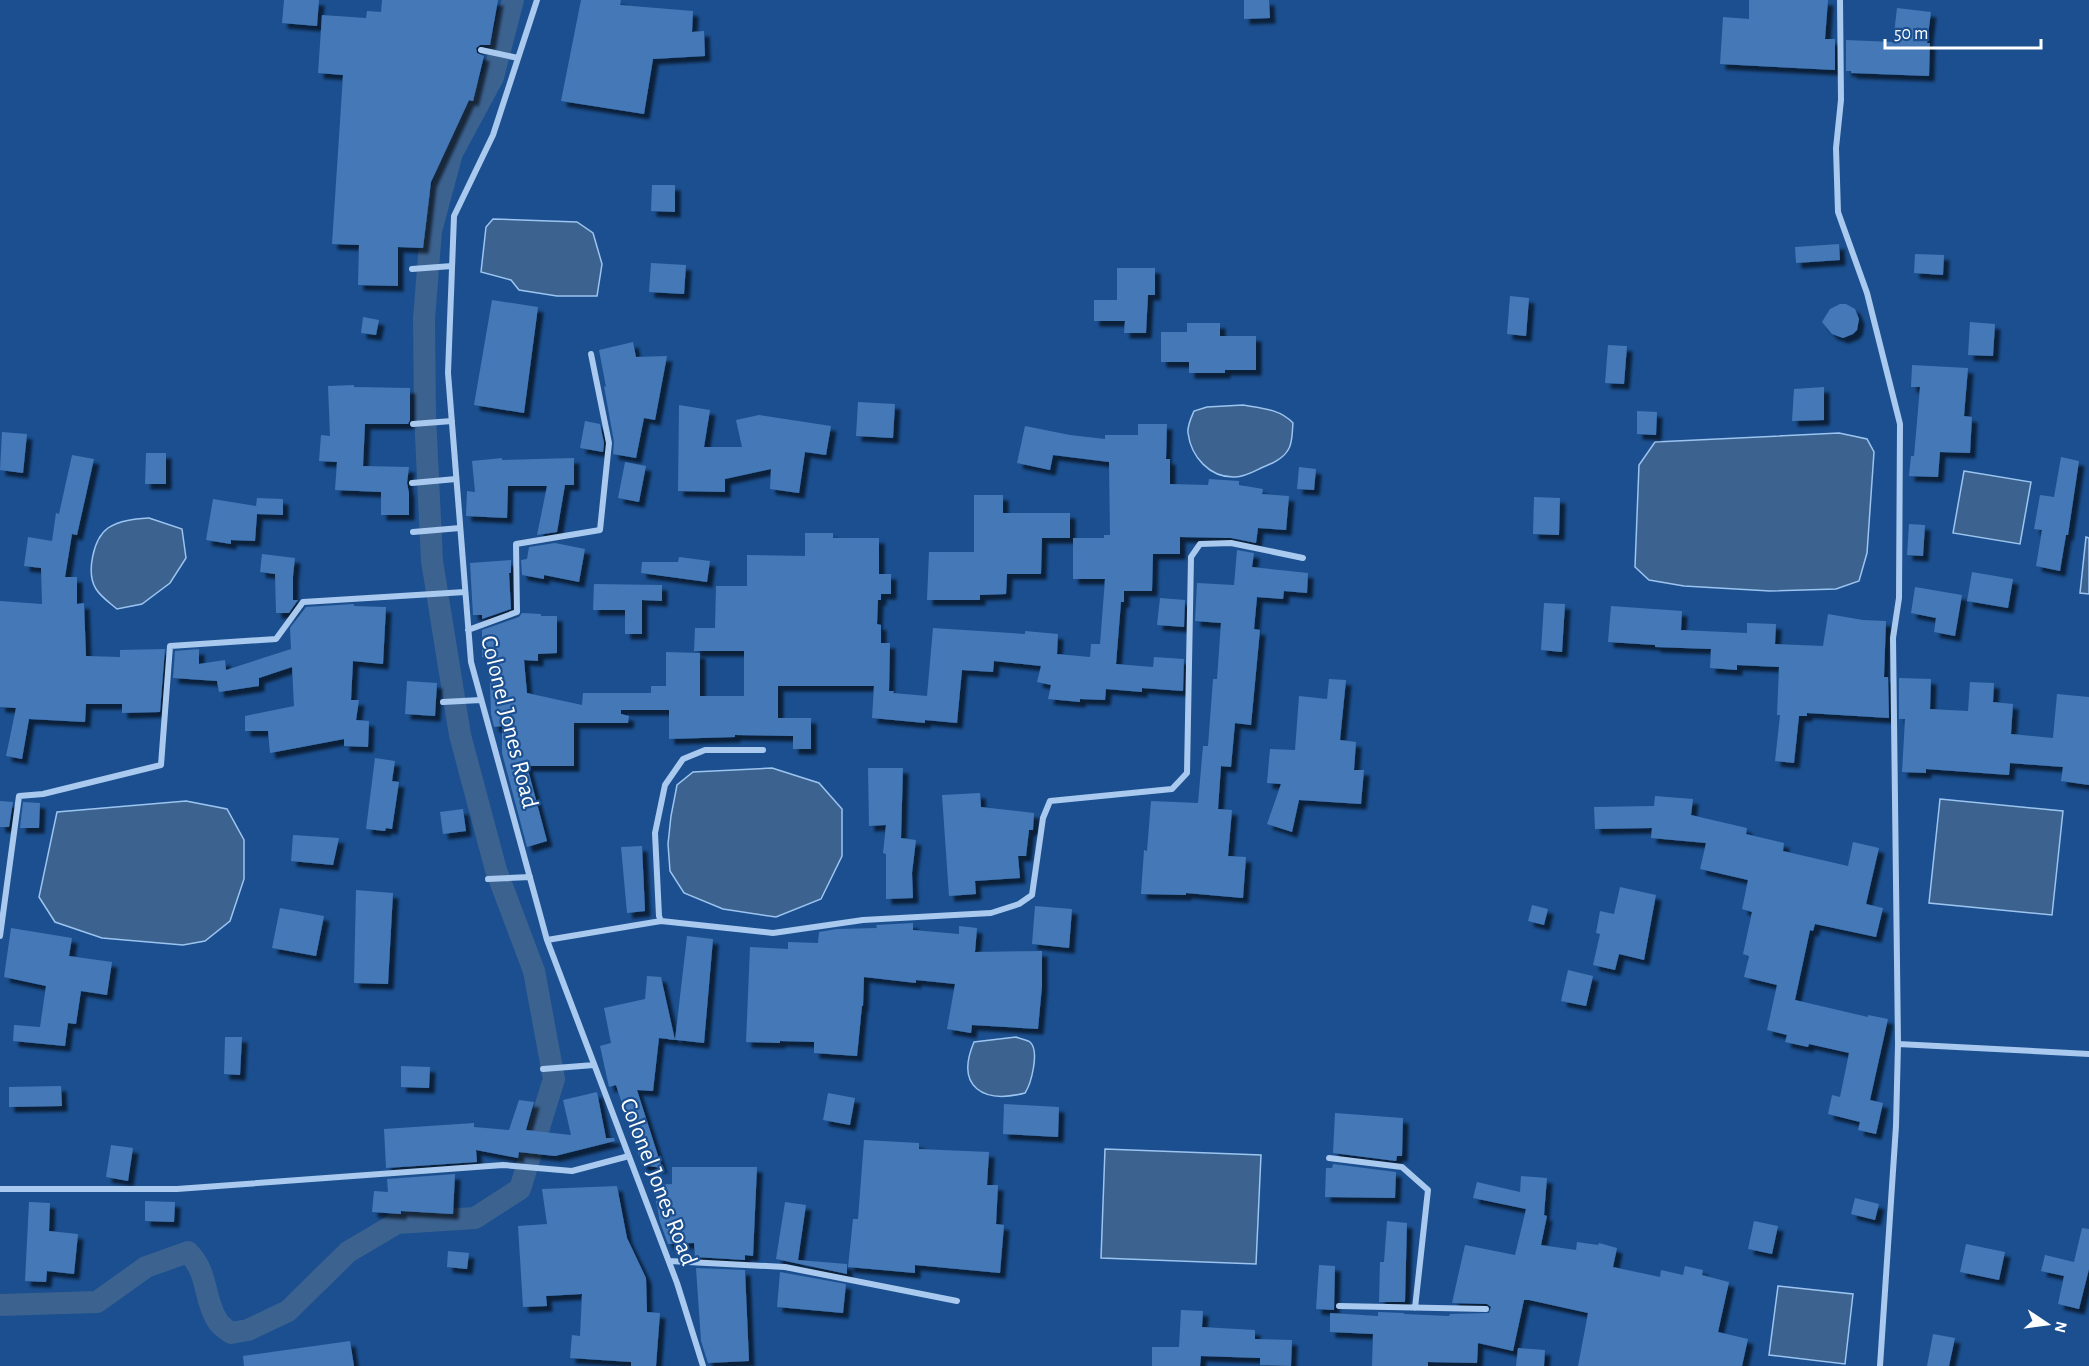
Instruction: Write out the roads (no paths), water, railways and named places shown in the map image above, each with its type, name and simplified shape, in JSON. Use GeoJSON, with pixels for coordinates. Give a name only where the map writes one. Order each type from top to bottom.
{"type":"FeatureCollection","features":[{"type":"Feature","properties":{"kind":"street","name":"Colonel Jones Road"},"geometry":{"type":"LineString","coordinates":[[537,0],[494,135],[454,216],[450,267],[449,422],[471,662],[527,877],[547,940],[669,1261],[703,1366]]}},
{"type":"Feature","properties":{"kind":"street"},"geometry":{"type":"LineString","coordinates":[[1839,0],[1841,100],[1836,148],[1838,212],[1868,293],[1900,424],[1899,598],[1893,638],[1898,1044],[1896,1126],[1880,1366]]}},
{"type":"Feature","properties":{"kind":"street"},"geometry":{"type":"LineString","coordinates":[[481,50],[517,58]]}},
{"type":"Feature","properties":{"kind":"street"},"geometry":{"type":"LineString","coordinates":[[412,269],[450,267]]}},
{"type":"Feature","properties":{"kind":"street"},"geometry":{"type":"LineString","coordinates":[[468,630],[517,612],[516,544],[600,530],[609,443],[591,354]]}},
{"type":"Feature","properties":{"kind":"street"},"geometry":{"type":"LineString","coordinates":[[413,423],[449,422]]}},
{"type":"Feature","properties":{"kind":"street"},"geometry":{"type":"LineString","coordinates":[[412,483],[456,479]]}},
{"type":"Feature","properties":{"kind":"street"},"geometry":{"type":"LineString","coordinates":[[413,532],[460,528]]}},
{"type":"Feature","properties":{"kind":"street"},"geometry":{"type":"LineString","coordinates":[[547,940],[661,921],[773,933],[863,920],[991,913],[1019,904],[1032,895],[1043,818],[1050,801],[1172,789],[1187,773],[1191,557],[1200,544],[1231,543],[1303,558]]}},
{"type":"Feature","properties":{"kind":"street"},"geometry":{"type":"LineString","coordinates":[[0,936],[19,796],[43,794],[161,765],[170,646],[276,639],[303,602],[465,592]]}},
{"type":"Feature","properties":{"kind":"street"},"geometry":{"type":"LineString","coordinates":[[443,702],[480,700]]}},
{"type":"Feature","properties":{"kind":"street"},"geometry":{"type":"LineString","coordinates":[[661,921],[655,833],[665,785],[683,759],[705,750],[763,750]]}},
{"type":"Feature","properties":{"kind":"street"},"geometry":{"type":"LineString","coordinates":[[488,879],[527,877]]}},
{"type":"Feature","properties":{"kind":"street"},"geometry":{"type":"LineString","coordinates":[[1898,1044],[2089,1054]]}},
{"type":"Feature","properties":{"kind":"street"},"geometry":{"type":"LineString","coordinates":[[543,1069],[594,1065]]}},
{"type":"Feature","properties":{"kind":"street"},"geometry":{"type":"LineString","coordinates":[[0,1190],[177,1189],[503,1165],[572,1171],[629,1156]]}},
{"type":"Feature","properties":{"kind":"street"},"geometry":{"type":"LineString","coordinates":[[1329,1158],[1402,1167],[1428,1190],[1416,1308]]}},
{"type":"Feature","properties":{"kind":"street"},"geometry":{"type":"LineString","coordinates":[[669,1261],[785,1267],[957,1300]]}},
{"type":"Feature","properties":{"kind":"street"},"geometry":{"type":"LineString","coordinates":[[1340,1306],[1486,1309]]}},
{"type":"Feature","properties":{"kind":"water"},"geometry":{"type":"Polygon","coordinates":[[[493,219],[577,222],[593,233],[602,264],[597,296],[557,296],[519,290],[511,280],[481,272],[486,227],[493,219]]]}},
{"type":"Feature","properties":{"kind":"water"},"geometry":{"type":"Polygon","coordinates":[[[1243,405],[1270,410],[1288,418],[1293,423],[1290,447],[1280,459],[1248,474],[1235,477],[1218,474],[1203,464],[1193,450],[1188,433],[1191,419],[1194,411],[1207,407],[1243,405]]]}},
{"type":"Feature","properties":{"kind":"water"},"geometry":{"type":"Polygon","coordinates":[[[1839,433],[1867,439],[1874,452],[1867,553],[1859,581],[1836,589],[1770,591],[1684,586],[1649,580],[1635,567],[1639,465],[1655,442],[1839,433]]]}},
{"type":"Feature","properties":{"kind":"water"},"geometry":{"type":"Polygon","coordinates":[[[1964,471],[2031,482],[2020,544],[1953,533],[1964,471]]]}},
{"type":"Feature","properties":{"kind":"water"},"geometry":{"type":"Polygon","coordinates":[[[149,518],[182,529],[186,558],[170,583],[142,604],[117,609],[100,595],[93,582],[91,566],[95,548],[103,533],[113,525],[128,520],[149,518]]]}},
{"type":"Feature","properties":{"kind":"water"},"geometry":{"type":"Polygon","coordinates":[[[2086,537],[2089,538],[2089,594],[2080,593],[2086,537]]]}},
{"type":"Feature","properties":{"kind":"water"},"geometry":{"type":"Polygon","coordinates":[[[772,768],[819,783],[842,809],[842,856],[821,899],[776,917],[723,909],[684,893],[670,871],[668,844],[677,785],[693,772],[772,768]]]}},
{"type":"Feature","properties":{"kind":"water"},"geometry":{"type":"Polygon","coordinates":[[[1940,799],[2063,811],[2052,915],[1929,903],[1940,799]]]}},
{"type":"Feature","properties":{"kind":"water"},"geometry":{"type":"Polygon","coordinates":[[[186,801],[227,809],[244,840],[244,879],[230,921],[205,941],[183,945],[102,938],[55,922],[39,897],[57,812],[186,801]]]}},
{"type":"Feature","properties":{"kind":"water"},"geometry":{"type":"Polygon","coordinates":[[[1016,1037],[1030,1042],[1034,1052],[1032,1075],[1025,1093],[1010,1096],[985,1094],[971,1081],[968,1070],[974,1042],[1016,1037]]]}},
{"type":"Feature","properties":{"kind":"water"},"geometry":{"type":"Polygon","coordinates":[[[1105,1149],[1261,1155],[1256,1264],[1101,1258],[1105,1149]]]}},
{"type":"Feature","properties":{"kind":"water"},"geometry":{"type":"Polygon","coordinates":[[[1778,1286],[1853,1294],[1845,1364],[1769,1355],[1778,1286]]]}},
{"type":"Feature","properties":{"kind":"waterway"},"geometry":{"type":"LineString","coordinates":[[0,1305],[97,1302],[146,1267],[188,1252],[195,1260],[203,1277],[218,1322],[231,1333],[248,1330],[288,1311],[348,1252],[397,1223],[475,1218],[520,1189],[554,1079],[534,971],[496,870],[460,735],[432,561],[425,415],[424,319],[431,231],[452,153],[493,77],[513,0]]}}]}
